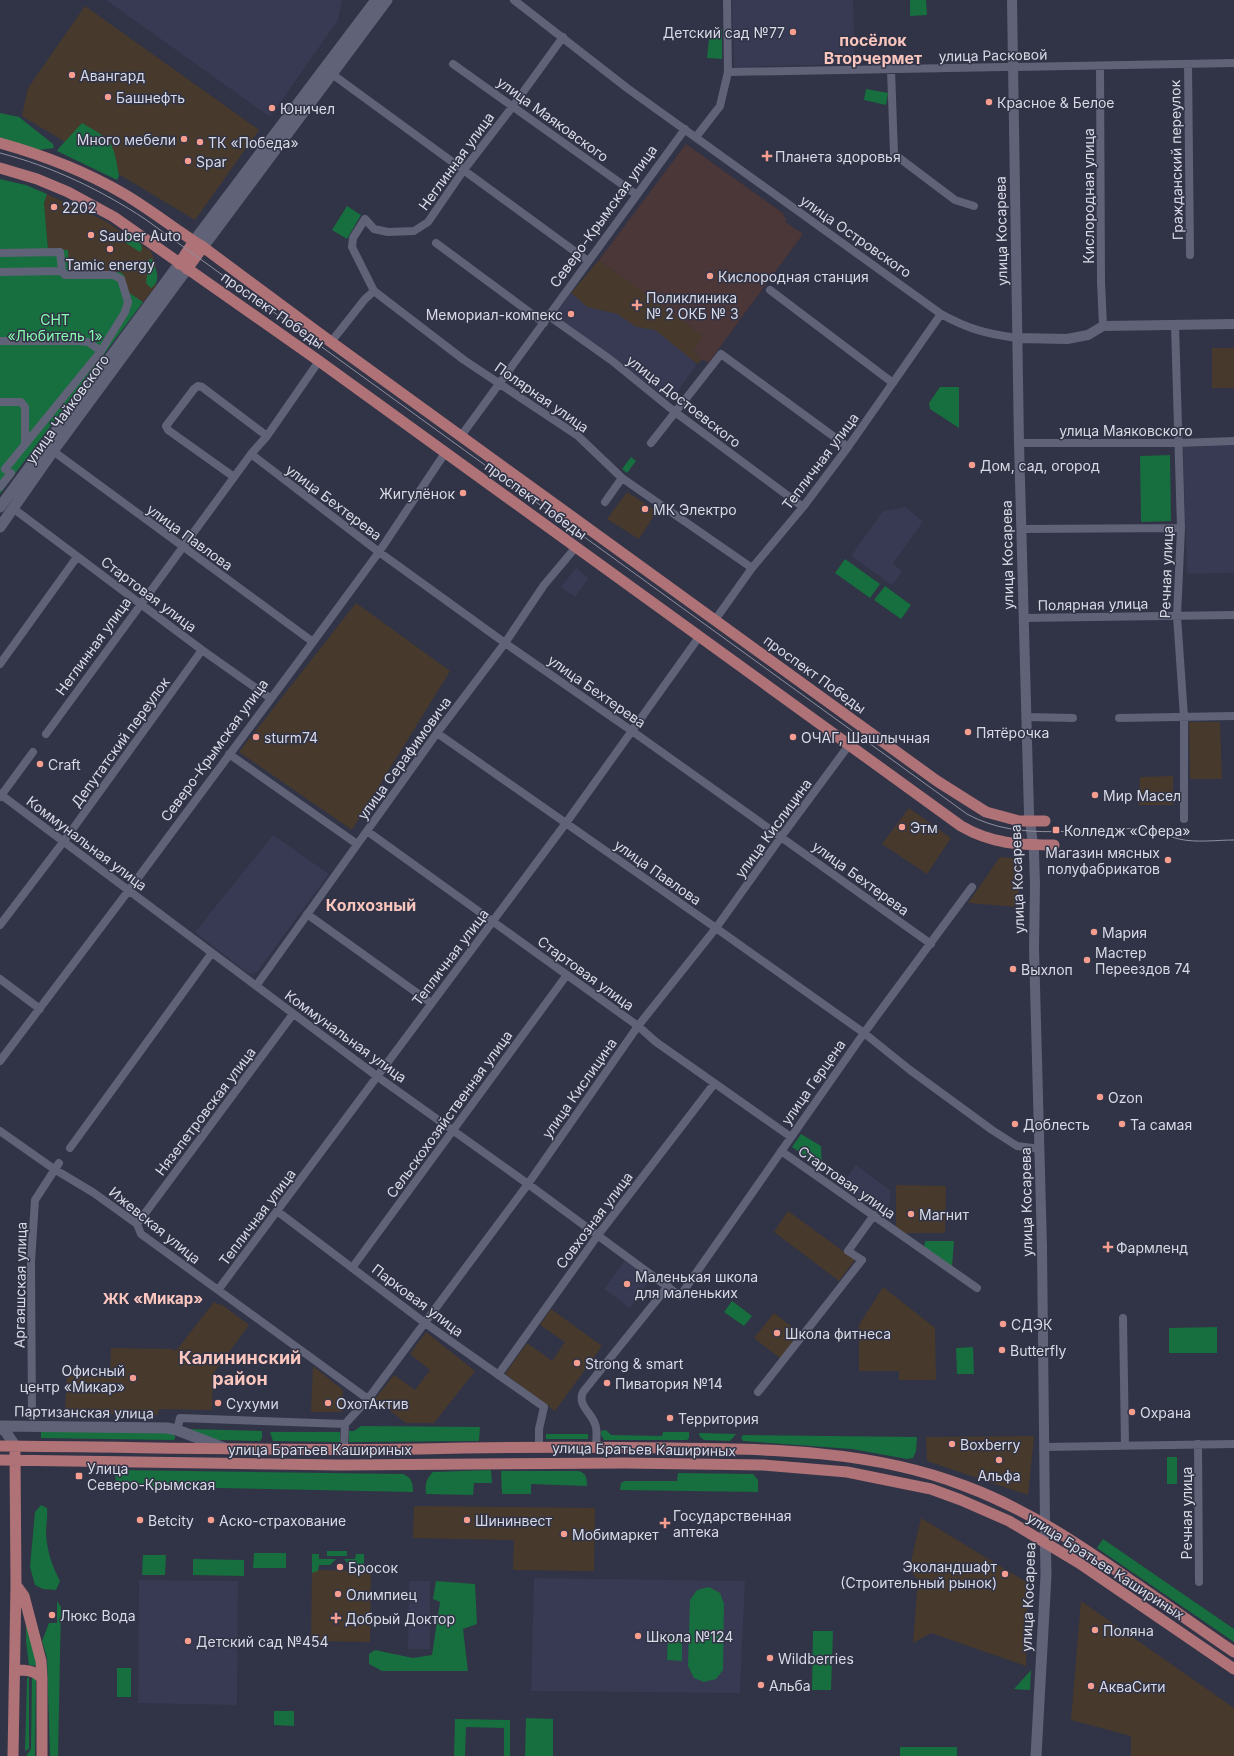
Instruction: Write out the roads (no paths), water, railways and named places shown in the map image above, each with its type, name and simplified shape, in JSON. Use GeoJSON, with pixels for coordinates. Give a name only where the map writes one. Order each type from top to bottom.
{"type":"FeatureCollection","features":[{"type":"Feature","properties":{"kind":"main road","name":"улица Чайковского"},"geometry":{"type":"LineString","coordinates":[[0,527],[198,244],[376,0]]}},
{"type":"Feature","properties":{"kind":"main road","name":"улица Чайковского"},"geometry":{"type":"LineString","coordinates":[[198,244],[332,74],[387,0]]}},
{"type":"Feature","properties":{"kind":"main road","name":"проспект Победы"},"geometry":{"type":"LineString","coordinates":[[0,143],[43,156],[92,177],[125,195],[198,244],[714,620],[977,808],[1018,821],[1046,821]]}},
{"type":"Feature","properties":{"kind":"main road","name":"проспект Победы"},"geometry":{"type":"LineString","coordinates":[[0,168],[37,180],[87,201],[114,216],[319,361],[940,811],[975,834],[1000,842],[1054,845]]}},
{"type":"Feature","properties":{"kind":"main road","name":"улица Чайковского"},"geometry":{"type":"LineString","coordinates":[[0,507],[183,266]]}},
{"type":"Feature","properties":{"kind":"main road","name":"Партизанская улица"},"geometry":{"type":"LineString","coordinates":[[0,1427],[172,1429]]}},
{"type":"Feature","properties":{"kind":"main road"},"geometry":{"type":"LineString","coordinates":[[0,1427],[6,1432],[15,1446],[16,1585],[13,1756]]}},
{"type":"Feature","properties":{"kind":"main road"},"geometry":{"type":"LineString","coordinates":[[172,1429],[224,1449]]}},
{"type":"Feature","properties":{"kind":"main road","name":"улица Братьев Кашириных"},"geometry":{"type":"LineString","coordinates":[[0,1446],[344,1450],[539,1447],[763,1449],[840,1456],[887,1463],[921,1471],[964,1485],[1009,1505],[1045,1524],[1085,1549],[1234,1652]]}},
{"type":"Feature","properties":{"kind":"main road","name":"улица Братьев Кашириных"},"geometry":{"type":"LineString","coordinates":[[0,1460],[340,1465],[604,1462],[763,1465],[847,1472],[931,1489],[997,1515],[1046,1541],[1234,1669]]}},
{"type":"Feature","properties":{"kind":"main road","name":"улица Косарева"},"geometry":{"type":"LineString","coordinates":[[1036,1756],[1046,1575],[1045,1524]]}},
{"type":"Feature","properties":{"kind":"main road"},"geometry":{"type":"LineString","coordinates":[[16,1585],[24,1596],[41,1661],[42,1756]]}},
{"type":"Feature","properties":{"kind":"main road"},"geometry":{"type":"LineString","coordinates":[[15,1670],[36,1672],[42,1678]]}},
{"type":"Feature","properties":{"kind":"street","name":"улица Островского"},"geometry":{"type":"LineString","coordinates":[[514,0],[627,88],[941,314],[960,324],[990,335],[1017,338],[1067,339],[1088,335],[1103,326],[1234,324]]}},
{"type":"Feature","properties":{"kind":"street"},"geometry":{"type":"LineString","coordinates":[[696,137],[720,106],[728,72],[727,0]]}},
{"type":"Feature","properties":{"kind":"street","name":"улица Косарева"},"geometry":{"type":"LineString","coordinates":[[1012,0],[1019,443],[1030,821],[1033,845],[1040,1149],[1045,1524]]}},
{"type":"Feature","properties":{"kind":"street","name":"Неглинная улица"},"geometry":{"type":"LineString","coordinates":[[374,292],[352,247],[353,238],[365,219],[374,229],[388,232],[414,231],[428,222],[463,171],[563,37]]}},
{"type":"Feature","properties":{"kind":"street","name":"улица Расковой"},"geometry":{"type":"LineString","coordinates":[[728,72],[1234,63]]}},
{"type":"Feature","properties":{"kind":"street","name":"улица Маяковского"},"geometry":{"type":"LineString","coordinates":[[453,64],[637,195]]}},
{"type":"Feature","properties":{"kind":"street","name":"Гражданский переулок"},"geometry":{"type":"LineString","coordinates":[[1188,64],[1190,255]]}},
{"type":"Feature","properties":{"kind":"street","name":"Кислородная улица"},"geometry":{"type":"LineString","coordinates":[[1100,66],[1101,282],[1103,326]]}},
{"type":"Feature","properties":{"kind":"street"},"geometry":{"type":"LineString","coordinates":[[891,69],[894,154],[954,200],[974,206]]}},
{"type":"Feature","properties":{"kind":"street"},"geometry":{"type":"LineString","coordinates":[[332,74],[463,171],[588,260]]}},
{"type":"Feature","properties":{"kind":"street","name":"Северо-Крымская улица"},"geometry":{"type":"LineString","coordinates":[[461,436],[685,129]]}},
{"type":"Feature","properties":{"kind":"street"},"geometry":{"type":"LineString","coordinates":[[436,243],[544,323]]}},
{"type":"Feature","properties":{"kind":"street"},"geometry":{"type":"LineString","coordinates":[[0,253],[60,252],[62,271],[65,275],[113,275],[121,279],[128,302],[125,312],[101,351],[25,444],[3,467],[11,473],[0,487]]}},
{"type":"Feature","properties":{"kind":"street"},"geometry":{"type":"LineString","coordinates":[[0,272],[62,271]]}},
{"type":"Feature","properties":{"kind":"street"},"geometry":{"type":"LineString","coordinates":[[770,290],[893,383]]}},
{"type":"Feature","properties":{"kind":"street"},"geometry":{"type":"LineString","coordinates":[[332,342],[365,299],[374,292]]}},
{"type":"Feature","properties":{"kind":"street","name":"Полярная улица"},"geometry":{"type":"LineString","coordinates":[[374,292],[464,360],[578,436],[622,478],[752,568]]}},
{"type":"Feature","properties":{"kind":"street","name":"Тепличная улица"},"geometry":{"type":"LineString","coordinates":[[714,620],[752,568],[803,507],[848,447],[941,314]]}},
{"type":"Feature","properties":{"kind":"street","name":"улица Достоевского"},"geometry":{"type":"LineString","coordinates":[[549,316],[611,360],[675,412],[803,507]]}},
{"type":"Feature","properties":{"kind":"street","name":"Речная улица"},"geometry":{"type":"LineString","coordinates":[[1175,325],[1181,528],[1177,616],[1184,717],[1184,819]]}},
{"type":"Feature","properties":{"kind":"street"},"geometry":{"type":"LineString","coordinates":[[0,341],[79,341],[88,342],[101,351]]}},
{"type":"Feature","properties":{"kind":"street"},"geometry":{"type":"LineString","coordinates":[[651,443],[721,354],[848,447]]}},
{"type":"Feature","properties":{"kind":"street","name":"Неглинная улица"},"geometry":{"type":"LineString","coordinates":[[46,734],[251,454],[267,436],[319,361]]}},
{"type":"Feature","properties":{"kind":"street"},"geometry":{"type":"LineString","coordinates":[[234,477],[168,430],[166,426],[194,389],[198,386],[202,387],[267,436]]}},
{"type":"Feature","properties":{"kind":"street"},"geometry":{"type":"LineString","coordinates":[[0,402],[21,402],[25,407],[25,444]]}},
{"type":"Feature","properties":{"kind":"street","name":"улица Маяковского"},"geometry":{"type":"LineString","coordinates":[[1019,443],[1179,443],[1234,440]]}},
{"type":"Feature","properties":{"kind":"street","name":"улица Павлова"},"geometry":{"type":"LineString","coordinates":[[53,451],[313,642]]}},
{"type":"Feature","properties":{"kind":"street","name":"Северо-Крымская улица"},"geometry":{"type":"LineString","coordinates":[[0,1061],[313,642],[379,552],[446,453]]}},
{"type":"Feature","properties":{"kind":"street","name":"улица Бехтерева"},"geometry":{"type":"LineString","coordinates":[[251,454],[379,552],[505,643],[632,731],[931,944]]}},
{"type":"Feature","properties":{"kind":"street"},"geometry":{"type":"LineString","coordinates":[[605,502],[622,478]]}},
{"type":"Feature","properties":{"kind":"street","name":"Стартовая улица"},"geometry":{"type":"LineString","coordinates":[[14,509],[202,650],[270,698]]}},
{"type":"Feature","properties":{"kind":"street"},"geometry":{"type":"LineString","coordinates":[[1022,529],[1181,528]]}},
{"type":"Feature","properties":{"kind":"street","name":"улица Серафимовича"},"geometry":{"type":"LineString","coordinates":[[256,986],[437,733],[505,643],[544,585],[576,547]]}},
{"type":"Feature","properties":{"kind":"street"},"geometry":{"type":"LineString","coordinates":[[0,664],[77,557]]}},
{"type":"Feature","properties":{"kind":"street","name":"Полярная улица"},"geometry":{"type":"LineString","coordinates":[[1024,618],[1234,616]]}},
{"type":"Feature","properties":{"kind":"street","name":"Тепличная улица"},"geometry":{"type":"LineString","coordinates":[[218,1290],[566,823],[699,637]]}},
{"type":"Feature","properties":{"kind":"street","name":"Депутатский переулок"},"geometry":{"type":"LineString","coordinates":[[0,925],[64,841],[202,650]]}},
{"type":"Feature","properties":{"kind":"street"},"geometry":{"type":"LineString","coordinates":[[1027,716],[1074,718]]}},
{"type":"Feature","properties":{"kind":"street"},"geometry":{"type":"LineString","coordinates":[[1119,718],[1234,716]]}},
{"type":"Feature","properties":{"kind":"street","name":"улица Павлова"},"geometry":{"type":"LineString","coordinates":[[437,733],[864,1033],[910,1070],[992,1130],[1017,1146],[1040,1149]]}},
{"type":"Feature","properties":{"kind":"street","name":"улица Кислицина"},"geometry":{"type":"LineString","coordinates":[[344,1424],[368,1399],[425,1323],[528,1184],[638,1026],[716,928],[849,745]]}},
{"type":"Feature","properties":{"kind":"street"},"geometry":{"type":"LineString","coordinates":[[0,796],[33,752]]}},
{"type":"Feature","properties":{"kind":"street"},"geometry":{"type":"LineString","coordinates":[[229,754],[357,844]]}},
{"type":"Feature","properties":{"kind":"street","name":"Коммунальная улица"},"geometry":{"type":"LineString","coordinates":[[0,796],[64,841],[211,954],[378,1077],[453,1129],[680,1296]]}},
{"type":"Feature","properties":{"kind":"street","name":"Стартовая улица"},"geometry":{"type":"LineString","coordinates":[[367,831],[566,976],[638,1026],[656,1042],[714,1084],[791,1137]]}},
{"type":"Feature","properties":{"kind":"street","name":"улица Герцена"},"geometry":{"type":"LineString","coordinates":[[680,1296],[864,1033],[931,944],[972,886]]}},
{"type":"Feature","properties":{"kind":"street"},"geometry":{"type":"LineString","coordinates":[[307,914],[431,1003]]}},
{"type":"Feature","properties":{"kind":"street"},"geometry":{"type":"LineString","coordinates":[[70,1148],[211,954]]}},
{"type":"Feature","properties":{"kind":"street","name":"Сельскохозяйственная улица"},"geometry":{"type":"LineString","coordinates":[[352,1268],[566,976]]}},
{"type":"Feature","properties":{"kind":"street"},"geometry":{"type":"LineString","coordinates":[[0,979],[40,1009]]}},
{"type":"Feature","properties":{"kind":"street","name":"Нязепетровская улица"},"geometry":{"type":"LineString","coordinates":[[137,1224],[293,1014]]}},
{"type":"Feature","properties":{"kind":"street","name":"Совхозная улица"},"geometry":{"type":"LineString","coordinates":[[498,1376],[598,1235],[714,1084]]}},
{"type":"Feature","properties":{"kind":"street","name":"Ижевская улица"},"geometry":{"type":"LineString","coordinates":[[0,1131],[57,1166],[137,1224],[141,1234],[368,1399]]}},
{"type":"Feature","properties":{"kind":"street","name":"Стартовая улица"},"geometry":{"type":"LineString","coordinates":[[781,1151],[977,1288]]}},
{"type":"Feature","properties":{"kind":"street","name":"Аргаяшская улица"},"geometry":{"type":"LineString","coordinates":[[32,1416],[31,1262],[35,1200],[57,1166]]}},
{"type":"Feature","properties":{"kind":"street","name":"Парковая улица"},"geometry":{"type":"LineString","coordinates":[[277,1211],[425,1323],[498,1376],[544,1407],[538,1429],[539,1447]]}},
{"type":"Feature","properties":{"kind":"street"},"geometry":{"type":"LineString","coordinates":[[758,1392],[862,1260],[848,1251],[874,1215]]}},
{"type":"Feature","properties":{"kind":"street"},"geometry":{"type":"LineString","coordinates":[[596,1447],[596,1424],[582,1402],[580,1397],[582,1392],[668,1286]]}},
{"type":"Feature","properties":{"kind":"street"},"geometry":{"type":"LineString","coordinates":[[1123,1318],[1125,1445]]}},
{"type":"Feature","properties":{"kind":"street"},"geometry":{"type":"LineString","coordinates":[[172,1429],[180,1418],[344,1424],[344,1450]]}},
{"type":"Feature","properties":{"kind":"street","name":"Речная улица"},"geometry":{"type":"LineString","coordinates":[[1198,1444],[1199,1582]]}},
{"type":"Feature","properties":{"kind":"street"},"geometry":{"type":"LineString","coordinates":[[1044,1446],[1234,1444]]}},
{"type":"Feature","properties":{"kind":"tram line"},"geometry":{"type":"LineString","coordinates":[[0,153],[19,158],[75,180],[111,198],[145,219],[967,814],[988,823],[1009,829],[1054,832],[1144,829],[1186,840],[1234,840]]}},
{"type":"Feature","properties":{"kind":"place","name":"Детский сад №77"},"geometry":{"type":"Point","coordinates":[793,32]}},
{"type":"Feature","properties":{"kind":"place","name":"Авангард"},"geometry":{"type":"Point","coordinates":[72,75]}},
{"type":"Feature","properties":{"kind":"place","name":"Башнефть"},"geometry":{"type":"Point","coordinates":[108,97]}},
{"type":"Feature","properties":{"kind":"place","name":"Красное & Белое"},"geometry":{"type":"Point","coordinates":[989,102]}},
{"type":"Feature","properties":{"kind":"place","name":"Юничел"},"geometry":{"type":"Point","coordinates":[272,108]}},
{"type":"Feature","properties":{"kind":"place","name":"Много мебели"},"geometry":{"type":"Point","coordinates":[184,139]}},
{"type":"Feature","properties":{"kind":"place","name":"ТК «Победа»"},"geometry":{"type":"Point","coordinates":[200,142]}},
{"type":"Feature","properties":{"kind":"place","name":"Планета здоровья"},"geometry":{"type":"Point","coordinates":[767,156]}},
{"type":"Feature","properties":{"kind":"place","name":"Spar"},"geometry":{"type":"Point","coordinates":[188,161]}},
{"type":"Feature","properties":{"kind":"place","name":"2202"},"geometry":{"type":"Point","coordinates":[54,207]}},
{"type":"Feature","properties":{"kind":"place","name":"Sauber Auto"},"geometry":{"type":"Point","coordinates":[91,235]}},
{"type":"Feature","properties":{"kind":"place","name":"Tamic energy"},"geometry":{"type":"Point","coordinates":[110,249]}},
{"type":"Feature","properties":{"kind":"place","name":"Кислородная станция"},"geometry":{"type":"Point","coordinates":[710,276]}},
{"type":"Feature","properties":{"kind":"place","name":"Поликлиника № 2 ОКБ № 3"},"geometry":{"type":"Point","coordinates":[637,305]}},
{"type":"Feature","properties":{"kind":"place","name":"Мемориал-компекс"},"geometry":{"type":"Point","coordinates":[571,314]}},
{"type":"Feature","properties":{"kind":"place","name":"Дом, сад, огород"},"geometry":{"type":"Point","coordinates":[972,465]}},
{"type":"Feature","properties":{"kind":"place","name":"Жигулёнок"},"geometry":{"type":"Point","coordinates":[463,493]}},
{"type":"Feature","properties":{"kind":"place","name":"МК Электро"},"geometry":{"type":"Point","coordinates":[645,509]}},
{"type":"Feature","properties":{"kind":"place","name":"Пятёрочка"},"geometry":{"type":"Point","coordinates":[968,732]}},
{"type":"Feature","properties":{"kind":"place","name":"sturm74"},"geometry":{"type":"Point","coordinates":[256,737]}},
{"type":"Feature","properties":{"kind":"place","name":"ОЧАГ, Шашлычная"},"geometry":{"type":"Point","coordinates":[793,737]}},
{"type":"Feature","properties":{"kind":"place","name":"Craft"},"geometry":{"type":"Point","coordinates":[40,764]}},
{"type":"Feature","properties":{"kind":"place","name":"Мир Масел"},"geometry":{"type":"Point","coordinates":[1095,795]}},
{"type":"Feature","properties":{"kind":"place","name":"Этм"},"geometry":{"type":"Point","coordinates":[902,827]}},
{"type":"Feature","properties":{"kind":"place","name":"Колледж «Сфера»"},"geometry":{"type":"Point","coordinates":[1056,830]}},
{"type":"Feature","properties":{"kind":"place","name":"Магазин мясных полуфабрикатов"},"geometry":{"type":"Point","coordinates":[1168,860]}},
{"type":"Feature","properties":{"kind":"place","name":"Мария"},"geometry":{"type":"Point","coordinates":[1094,932]}},
{"type":"Feature","properties":{"kind":"place","name":"Мастер Переездов 74"},"geometry":{"type":"Point","coordinates":[1087,960]}},
{"type":"Feature","properties":{"kind":"place","name":"Выхлоп"},"geometry":{"type":"Point","coordinates":[1013,969]}},
{"type":"Feature","properties":{"kind":"place","name":"Ozon"},"geometry":{"type":"Point","coordinates":[1100,1097]}},
{"type":"Feature","properties":{"kind":"place","name":"Доблесть"},"geometry":{"type":"Point","coordinates":[1015,1124]}},
{"type":"Feature","properties":{"kind":"place","name":"Та самая"},"geometry":{"type":"Point","coordinates":[1122,1124]}},
{"type":"Feature","properties":{"kind":"place","name":"Магнит"},"geometry":{"type":"Point","coordinates":[911,1214]}},
{"type":"Feature","properties":{"kind":"place","name":"Фармленд"},"geometry":{"type":"Point","coordinates":[1108,1247]}},
{"type":"Feature","properties":{"kind":"place","name":"Маленькая школа для маленьких"},"geometry":{"type":"Point","coordinates":[627,1284]}},
{"type":"Feature","properties":{"kind":"place","name":"СДЭК"},"geometry":{"type":"Point","coordinates":[1003,1324]}},
{"type":"Feature","properties":{"kind":"place","name":"Школа фитнеса"},"geometry":{"type":"Point","coordinates":[777,1333]}},
{"type":"Feature","properties":{"kind":"place","name":"Butterfly"},"geometry":{"type":"Point","coordinates":[1002,1350]}},
{"type":"Feature","properties":{"kind":"place","name":"Strong & smart"},"geometry":{"type":"Point","coordinates":[577,1363]}},
{"type":"Feature","properties":{"kind":"place","name":"Офисный центр «Микар»"},"geometry":{"type":"Point","coordinates":[133,1378]}},
{"type":"Feature","properties":{"kind":"place","name":"Пиватория №14"},"geometry":{"type":"Point","coordinates":[607,1383]}},
{"type":"Feature","properties":{"kind":"place","name":"Сухуми"},"geometry":{"type":"Point","coordinates":[218,1403]}},
{"type":"Feature","properties":{"kind":"place","name":"ОхотАктив"},"geometry":{"type":"Point","coordinates":[328,1403]}},
{"type":"Feature","properties":{"kind":"place","name":"Охрана"},"geometry":{"type":"Point","coordinates":[1132,1412]}},
{"type":"Feature","properties":{"kind":"place","name":"Территория"},"geometry":{"type":"Point","coordinates":[670,1418]}},
{"type":"Feature","properties":{"kind":"place","name":"Boxberry"},"geometry":{"type":"Point","coordinates":[952,1444]}},
{"type":"Feature","properties":{"kind":"place","name":"Альфа"},"geometry":{"type":"Point","coordinates":[999,1460]}},
{"type":"Feature","properties":{"kind":"place","name":"Улица Северо-Крымская"},"geometry":{"type":"Point","coordinates":[79,1476]}},
{"type":"Feature","properties":{"kind":"place","name":"Betcity"},"geometry":{"type":"Point","coordinates":[140,1520]}},
{"type":"Feature","properties":{"kind":"place","name":"Аско-страхование"},"geometry":{"type":"Point","coordinates":[211,1520]}},
{"type":"Feature","properties":{"kind":"place","name":"Шининвест"},"geometry":{"type":"Point","coordinates":[467,1520]}},
{"type":"Feature","properties":{"kind":"place","name":"Государственная аптека"},"geometry":{"type":"Point","coordinates":[665,1523]}},
{"type":"Feature","properties":{"kind":"place","name":"Мобимаркет"},"geometry":{"type":"Point","coordinates":[564,1534]}},
{"type":"Feature","properties":{"kind":"place","name":"Бросок"},"geometry":{"type":"Point","coordinates":[340,1567]}},
{"type":"Feature","properties":{"kind":"place","name":"Эколандшафт (Строительный рынок)"},"geometry":{"type":"Point","coordinates":[1005,1574]}},
{"type":"Feature","properties":{"kind":"place","name":"Олимпиец"},"geometry":{"type":"Point","coordinates":[338,1594]}},
{"type":"Feature","properties":{"kind":"place","name":"Люкс Вода"},"geometry":{"type":"Point","coordinates":[52,1615]}},
{"type":"Feature","properties":{"kind":"place","name":"Добрый Доктор"},"geometry":{"type":"Point","coordinates":[336,1618]}},
{"type":"Feature","properties":{"kind":"place","name":"Поляна"},"geometry":{"type":"Point","coordinates":[1095,1630]}},
{"type":"Feature","properties":{"kind":"place","name":"Школа №124"},"geometry":{"type":"Point","coordinates":[638,1636]}},
{"type":"Feature","properties":{"kind":"place","name":"Детский сад №454"},"geometry":{"type":"Point","coordinates":[188,1641]}},
{"type":"Feature","properties":{"kind":"place","name":"Wildberries"},"geometry":{"type":"Point","coordinates":[770,1658]}},
{"type":"Feature","properties":{"kind":"place","name":"Альба"},"geometry":{"type":"Point","coordinates":[761,1685]}},
{"type":"Feature","properties":{"kind":"place","name":"АкваСити"},"geometry":{"type":"Point","coordinates":[1091,1686]}},
{"type":"Feature","properties":{"kind":"district","name":"посёлок Вторчермет"},"geometry":{"type":"Point","coordinates":[873,49]}},
{"type":"Feature","properties":{"kind":"district","name":"Колхозный"},"geometry":{"type":"Point","coordinates":[371,905]}},
{"type":"Feature","properties":{"kind":"district","name":"ЖК «Микар»"},"geometry":{"type":"Point","coordinates":[153,1298]}},
{"type":"Feature","properties":{"kind":"district","name":"Калининский район"},"geometry":{"type":"Point","coordinates":[240,1367]}},
{"type":"Feature","properties":{"kind":"park label","name":"СНТ «Любитель 1»"},"geometry":{"type":"Point","coordinates":[55,328]}}]}
